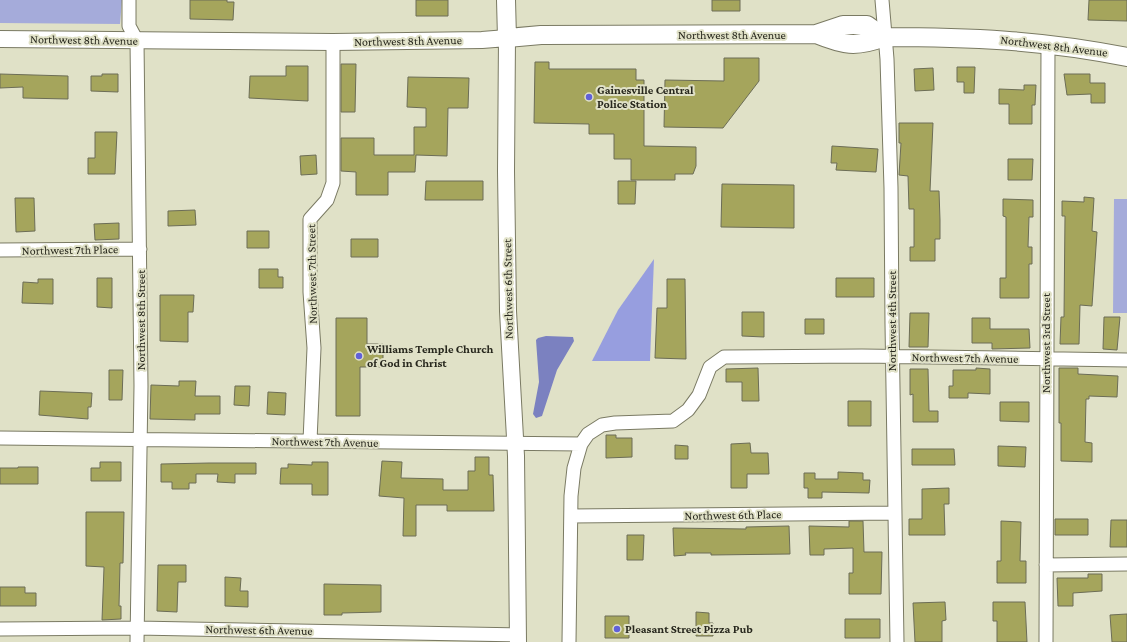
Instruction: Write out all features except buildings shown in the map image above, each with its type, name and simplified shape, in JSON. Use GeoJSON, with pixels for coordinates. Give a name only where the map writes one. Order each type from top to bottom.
{"type":"FeatureCollection","features":[{"type":"Feature","properties":{"kind":"main road","name":"Northwest 6th Street"},"geometry":{"type":"LineString","coordinates":[[506,0],[507,38]]}},
{"type":"Feature","properties":{"kind":"main road","name":"Northwest 8th Avenue"},"geometry":{"type":"LineString","coordinates":[[507,38],[541,35],[816,34],[843,25],[867,25],[884,37],[967,37],[1048,43],[1127,57]]}},
{"type":"Feature","properties":{"kind":"street","name":"Northwest 8th Street"},"geometry":{"type":"LineString","coordinates":[[129,0],[129,26],[137,41],[140,249],[140,440],[137,642]]}},
{"type":"Feature","properties":{"kind":"street","name":"Northwest 4th Street"},"geometry":{"type":"LineString","coordinates":[[882,0],[887,59],[891,188],[892,356],[897,642]]}},
{"type":"Feature","properties":{"kind":"street","name":"Northwest 8th Avenue"},"geometry":{"type":"LineString","coordinates":[[0,39],[333,42],[482,40],[507,38]]}},
{"type":"Feature","properties":{"kind":"street","name":"Northwest 6th Street"},"geometry":{"type":"LineString","coordinates":[[507,38],[507,234],[515,443],[518,638]]}},
{"type":"Feature","properties":{"kind":"street","name":"Northwest 7th Street"},"geometry":{"type":"LineString","coordinates":[[310,441],[314,348],[310,292],[310,219],[327,200],[333,184],[333,42]]}},
{"type":"Feature","properties":{"kind":"street","name":"Northwest 3rd Street"},"geometry":{"type":"LineString","coordinates":[[1046,642],[1048,43]]}},
{"type":"Feature","properties":{"kind":"street","name":"Northwest 7th Place"},"geometry":{"type":"LineString","coordinates":[[0,250],[140,249]]}},
{"type":"Feature","properties":{"kind":"street","name":"Northwest 7th Avenue"},"geometry":{"type":"LineString","coordinates":[[0,438],[581,444],[588,434],[602,425],[615,423],[673,422],[688,410],[699,395],[710,367],[724,357],[892,356],[1127,360]]}},
{"type":"Feature","properties":{"kind":"street"},"geometry":{"type":"LineString","coordinates":[[569,642],[571,516],[574,468],[581,444]]}},
{"type":"Feature","properties":{"kind":"street","name":"Northwest 6th Place"},"geometry":{"type":"LineString","coordinates":[[571,516],[895,513]]}},
{"type":"Feature","properties":{"kind":"street"},"geometry":{"type":"LineString","coordinates":[[1046,565],[1127,564]]}},
{"type":"Feature","properties":{"kind":"street","name":"Northwest 6th Avenue"},"geometry":{"type":"LineString","coordinates":[[0,628],[137,628],[250,636],[518,638]]}},
{"type":"Feature","properties":{"kind":"shaded area"},"geometry":{"type":"Polygon","coordinates":[[[0,0],[122,0],[120,24],[0,23],[0,0]]]}},
{"type":"Feature","properties":{"kind":"shaded area"},"geometry":{"type":"Polygon","coordinates":[[[1114,199],[1127,199],[1127,313],[1113,313],[1114,199]]]}},
{"type":"Feature","properties":{"kind":"shaded area"},"geometry":{"type":"Polygon","coordinates":[[[654,259],[650,361],[592,361],[618,310],[654,259]]]}},
{"type":"Feature","properties":{"kind":"shaded area"},"geometry":{"type":"Polygon","coordinates":[[[546,336],[573,337],[574,341],[557,370],[542,416],[536,418],[533,414],[539,382],[536,340],[546,336]]]}},
{"type":"Feature","properties":{"kind":"place","name":"Gainesville Central Police Station"},"geometry":{"type":"Point","coordinates":[589,97]}},
{"type":"Feature","properties":{"kind":"place","name":"Williams Temple Church of God in Christ"},"geometry":{"type":"Point","coordinates":[359,356]}},
{"type":"Feature","properties":{"kind":"place","name":"Pleasant Street Pizza Pub"},"geometry":{"type":"Point","coordinates":[617,629]}}]}
